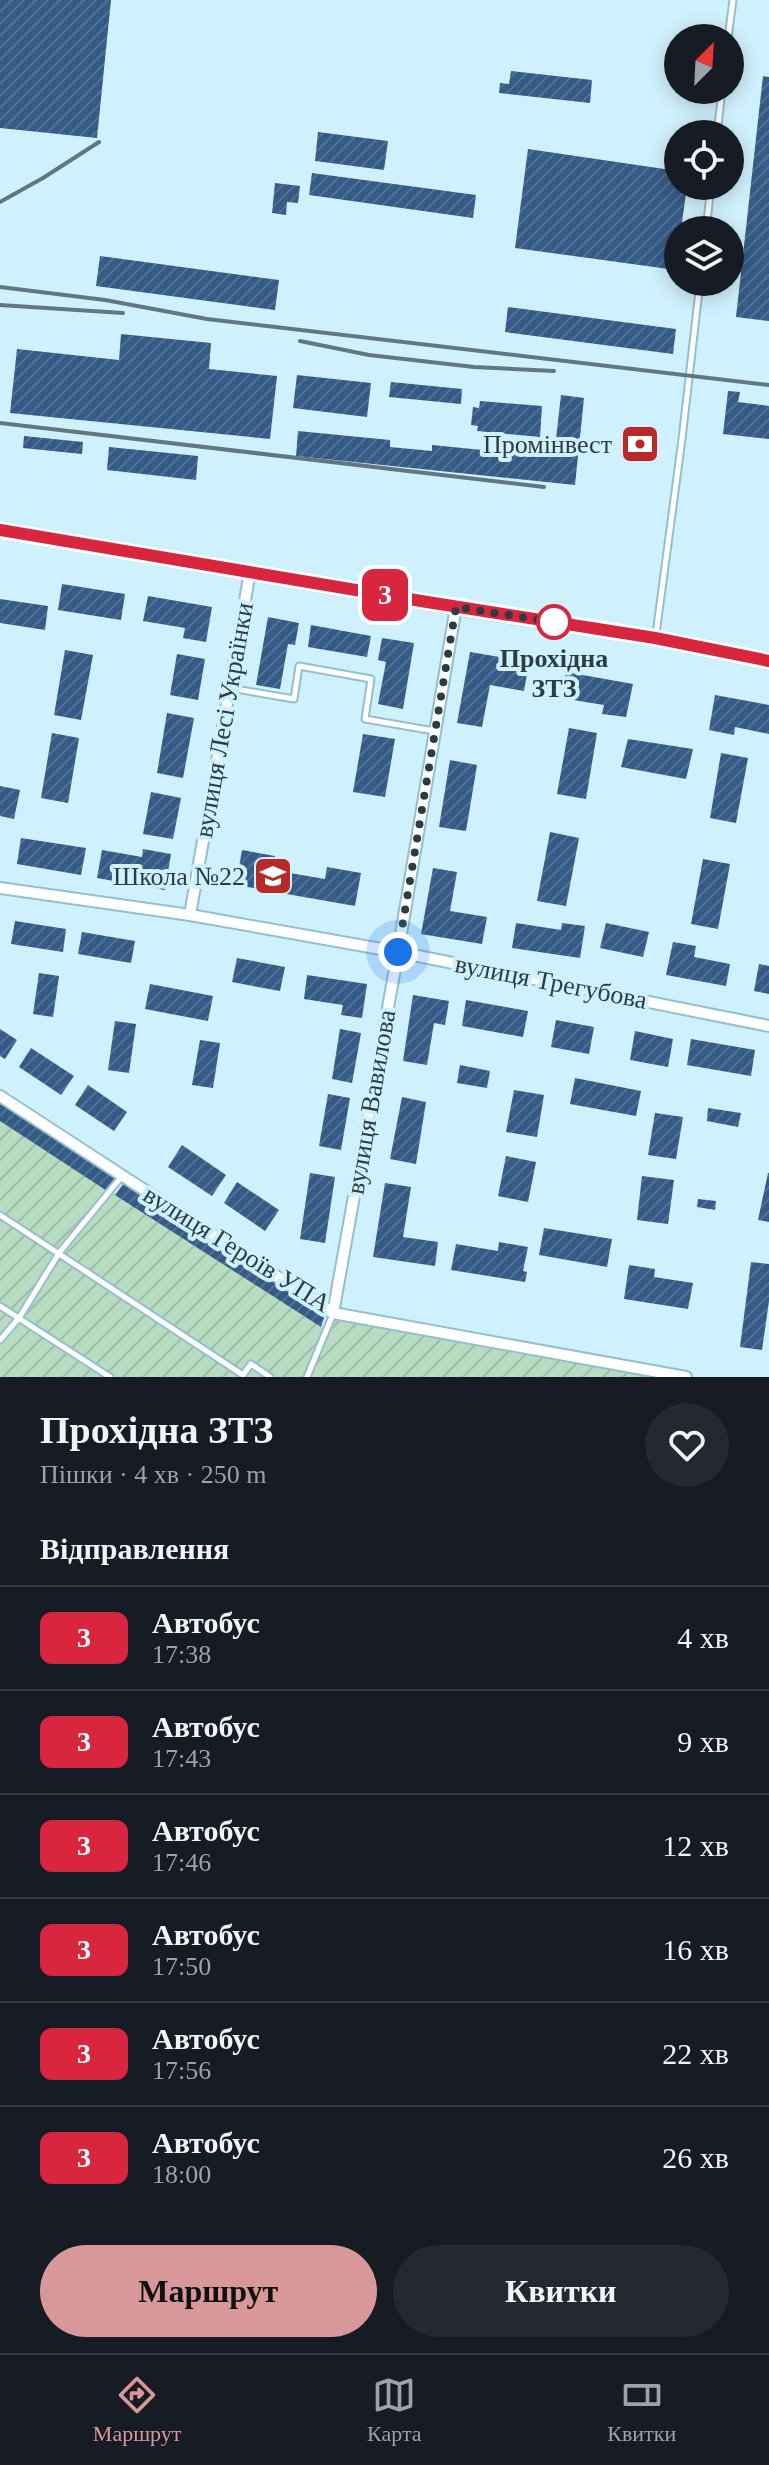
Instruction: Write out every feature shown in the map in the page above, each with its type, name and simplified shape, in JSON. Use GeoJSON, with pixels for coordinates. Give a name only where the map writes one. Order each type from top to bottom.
{"type":"FeatureCollection","features":[{"type":"Feature","properties":{"kind":"street"},"geometry":{"type":"LineString","coordinates":[[0,530],[655,638],[769,661]]}},
{"type":"Feature","properties":{"kind":"street","name":"вулиця Лесі Українки"},"geometry":{"type":"LineString","coordinates":[[190,915],[250,572]]}},
{"type":"Feature","properties":{"kind":"street","name":"вулиця Вавилова"},"geometry":{"type":"LineString","coordinates":[[333,1313],[456,607]]}},
{"type":"Feature","properties":{"kind":"street","name":"вулиця Трегубова"},"geometry":{"type":"LineString","coordinates":[[0,888],[190,915],[398,952],[769,1026]]}},
{"type":"Feature","properties":{"kind":"street","name":"вулиця Героїв УПА"},"geometry":{"type":"LineString","coordinates":[[0,1096],[333,1313],[686,1377]]}},
{"type":"Feature","properties":{"kind":"lane"},"geometry":{"type":"LineString","coordinates":[[730,24],[733,0]]}},
{"type":"Feature","properties":{"kind":"lane"},"geometry":{"type":"LineString","coordinates":[[655,638],[698,296]]}},
{"type":"Feature","properties":{"kind":"lane"},"geometry":{"type":"LineString","coordinates":[[229,688],[294,699],[299,666],[371,679],[365,719],[436,731]]}},
{"type":"Feature","properties":{"kind":"lane"},"geometry":{"type":"LineString","coordinates":[[0,1340],[19,1318],[59,1253],[122,1176]]}},
{"type":"Feature","properties":{"kind":"lane"},"geometry":{"type":"LineString","coordinates":[[0,1215],[243,1375],[251,1364],[270,1377]]}},
{"type":"Feature","properties":{"kind":"lane"},"geometry":{"type":"LineString","coordinates":[[0,1306],[110,1377]]}},
{"type":"Feature","properties":{"kind":"lane"},"geometry":{"type":"LineString","coordinates":[[307,1377],[333,1313]]}},
{"type":"Feature","properties":{"kind":"green space"},"geometry":{"type":"Polygon","coordinates":[[[0,1118],[321,1327],[332,1329],[336,1318],[682,1377],[0,1377],[0,1118]]]}},
{"type":"Feature","properties":{"kind":"building"},"geometry":{"type":"Polygon","coordinates":[[[0,0],[111,0],[97,138],[0,128],[0,0]]]}},
{"type":"Feature","properties":{"kind":"building"},"geometry":{"type":"Polygon","coordinates":[[[511,71],[592,80],[590,103],[499,93],[500,83],[509,84],[511,71]]]}},
{"type":"Feature","properties":{"kind":"building"},"geometry":{"type":"Polygon","coordinates":[[[763,76],[769,77],[769,321],[736,317],[738,296],[744,296],[744,246],[763,76]]]}},
{"type":"Feature","properties":{"kind":"building"},"geometry":{"type":"Polygon","coordinates":[[[318,132],[388,141],[384,170],[315,161],[318,132]]]}},
{"type":"Feature","properties":{"kind":"building"},"geometry":{"type":"Polygon","coordinates":[[[528,149],[664,169],[664,200],[685,200],[683,216],[664,216],[664,268],[515,248],[528,149]]]}},
{"type":"Feature","properties":{"kind":"building"},"geometry":{"type":"Polygon","coordinates":[[[312,173],[476,195],[473,218],[309,195],[312,173]]]}},
{"type":"Feature","properties":{"kind":"building"},"geometry":{"type":"Polygon","coordinates":[[[275,183],[300,186],[298,203],[287,202],[286,215],[272,213],[275,183]]]}},
{"type":"Feature","properties":{"kind":"building"},"geometry":{"type":"Polygon","coordinates":[[[100,256],[279,280],[275,310],[96,286],[100,256]]]}},
{"type":"Feature","properties":{"kind":"building"},"geometry":{"type":"Polygon","coordinates":[[[508,307],[676,329],[673,354],[505,332],[508,307]]]}},
{"type":"Feature","properties":{"kind":"building"},"geometry":{"type":"Polygon","coordinates":[[[121,334],[211,343],[209,369],[277,376],[270,439],[10,413],[17,349],[119,360],[121,334]]]}},
{"type":"Feature","properties":{"kind":"building"},"geometry":{"type":"Polygon","coordinates":[[[297,375],[371,383],[367,417],[293,408],[297,375]]]}},
{"type":"Feature","properties":{"kind":"building"},"geometry":{"type":"Polygon","coordinates":[[[391,382],[462,389],[461,404],[389,397],[391,382]]]}},
{"type":"Feature","properties":{"kind":"building"},"geometry":{"type":"Polygon","coordinates":[[[728,391],[740,392],[738,402],[769,406],[769,439],[723,434],[728,391]]]}},
{"type":"Feature","properties":{"kind":"building"},"geometry":{"type":"Polygon","coordinates":[[[561,395],[584,398],[575,485],[296,456],[298,431],[390,440],[390,447],[432,451],[432,445],[554,457],[561,395]]]}},
{"type":"Feature","properties":{"kind":"building"},"geometry":{"type":"Polygon","coordinates":[[[480,401],[542,406],[540,437],[477,431],[478,426],[471,425],[473,407],[479,408],[480,401]]]}},
{"type":"Feature","properties":{"kind":"building"},"geometry":{"type":"Polygon","coordinates":[[[24,436],[83,442],[82,454],[23,448],[24,436]]]}},
{"type":"Feature","properties":{"kind":"building"},"geometry":{"type":"Polygon","coordinates":[[[109,447],[198,456],[196,480],[107,470],[109,447]]]}},
{"type":"Feature","properties":{"kind":"building"},"geometry":{"type":"Polygon","coordinates":[[[62,584],[125,594],[121,620],[58,610],[62,584]]]}},
{"type":"Feature","properties":{"kind":"building"},"geometry":{"type":"Polygon","coordinates":[[[148,596],[212,607],[206,642],[183,638],[185,628],[143,621],[148,596]]]}},
{"type":"Feature","properties":{"kind":"building"},"geometry":{"type":"Polygon","coordinates":[[[0,599],[48,606],[45,630],[0,623],[0,599]]]}},
{"type":"Feature","properties":{"kind":"building"},"geometry":{"type":"Polygon","coordinates":[[[268,617],[299,623],[295,645],[288,644],[280,689],[256,685],[268,617]]]}},
{"type":"Feature","properties":{"kind":"building"},"geometry":{"type":"Polygon","coordinates":[[[311,625],[371,636],[367,657],[308,647],[311,625]]]}},
{"type":"Feature","properties":{"kind":"building"},"geometry":{"type":"Polygon","coordinates":[[[382,638],[414,643],[403,709],[378,704],[386,662],[378,660],[382,638]]]}},
{"type":"Feature","properties":{"kind":"building"},"geometry":{"type":"Polygon","coordinates":[[[65,650],[93,655],[81,720],[54,715],[65,650]]]}},
{"type":"Feature","properties":{"kind":"building"},"geometry":{"type":"Polygon","coordinates":[[[470,652],[529,662],[524,691],[490,685],[482,727],[457,723],[470,652]]]}},
{"type":"Feature","properties":{"kind":"building"},"geometry":{"type":"Polygon","coordinates":[[[177,654],[205,659],[198,700],[170,695],[177,654]]]}},
{"type":"Feature","properties":{"kind":"building"},"geometry":{"type":"Polygon","coordinates":[[[566,672],[633,684],[626,717],[602,714],[604,705],[561,698],[566,672]]]}},
{"type":"Feature","properties":{"kind":"building"},"geometry":{"type":"Polygon","coordinates":[[[715,695],[769,705],[769,734],[735,727],[734,735],[709,730],[715,695]]]}},
{"type":"Feature","properties":{"kind":"building"},"geometry":{"type":"Polygon","coordinates":[[[167,713],[194,718],[183,778],[157,773],[167,713]]]}},
{"type":"Feature","properties":{"kind":"building"},"geometry":{"type":"Polygon","coordinates":[[[569,728],[597,733],[586,799],[557,794],[569,728]]]}},
{"type":"Feature","properties":{"kind":"building"},"geometry":{"type":"Polygon","coordinates":[[[52,733],[79,738],[68,803],[41,798],[52,733]]]}},
{"type":"Feature","properties":{"kind":"building"},"geometry":{"type":"Polygon","coordinates":[[[363,734],[395,739],[385,797],[353,792],[363,734]]]}},
{"type":"Feature","properties":{"kind":"building"},"geometry":{"type":"Polygon","coordinates":[[[628,739],[693,749],[686,779],[621,767],[628,739]]]}},
{"type":"Feature","properties":{"kind":"building"},"geometry":{"type":"Polygon","coordinates":[[[721,753],[748,758],[736,823],[710,818],[721,753]]]}},
{"type":"Feature","properties":{"kind":"building"},"geometry":{"type":"Polygon","coordinates":[[[450,760],[477,765],[466,831],[439,827],[450,760]]]}},
{"type":"Feature","properties":{"kind":"building"},"geometry":{"type":"Polygon","coordinates":[[[0,786],[20,790],[14,819],[0,816],[0,786]]]}},
{"type":"Feature","properties":{"kind":"building"},"geometry":{"type":"Polygon","coordinates":[[[151,792],[181,798],[173,839],[143,834],[151,792]]]}},
{"type":"Feature","properties":{"kind":"building"},"geometry":{"type":"Polygon","coordinates":[[[550,832],[579,838],[566,906],[537,901],[550,832]]]}},
{"type":"Feature","properties":{"kind":"building"},"geometry":{"type":"Polygon","coordinates":[[[21,838],[86,848],[81,875],[17,864],[21,838]]]}},
{"type":"Feature","properties":{"kind":"building"},"geometry":{"type":"Polygon","coordinates":[[[143,849],[171,854],[165,890],[97,878],[102,850],[142,857],[143,849]]]}},
{"type":"Feature","properties":{"kind":"building","name":"Школа №22"},"geometry":{"type":"Polygon","coordinates":[[[242,850],[275,856],[272,870],[325,879],[327,867],[361,873],[355,906],[236,885],[242,850]]]}},
{"type":"Feature","properties":{"kind":"building"},"geometry":{"type":"Polygon","coordinates":[[[703,859],[730,864],[718,929],[691,924],[703,859]]]}},
{"type":"Feature","properties":{"kind":"building"},"geometry":{"type":"Polygon","coordinates":[[[433,868],[457,872],[450,911],[487,917],[482,944],[421,934],[433,868]]]}},
{"type":"Feature","properties":{"kind":"building"},"geometry":{"type":"Polygon","coordinates":[[[15,921],[66,929],[63,952],[11,944],[15,921]]]}},
{"type":"Feature","properties":{"kind":"building"},"geometry":{"type":"Polygon","coordinates":[[[516,923],[561,930],[562,923],[585,926],[580,958],[512,948],[516,923]]]}},
{"type":"Feature","properties":{"kind":"building"},"geometry":{"type":"Polygon","coordinates":[[[606,923],[649,932],[643,957],[600,948],[606,923]]]}},
{"type":"Feature","properties":{"kind":"building"},"geometry":{"type":"Polygon","coordinates":[[[82,932],[135,941],[131,963],[78,954],[82,932]]]}},
{"type":"Feature","properties":{"kind":"building"},"geometry":{"type":"Polygon","coordinates":[[[673,942],[696,946],[694,957],[730,964],[726,986],[666,975],[673,942]]]}},
{"type":"Feature","properties":{"kind":"building"},"geometry":{"type":"Polygon","coordinates":[[[237,958],[285,967],[280,991],[232,982],[237,958]]]}},
{"type":"Feature","properties":{"kind":"building"},"geometry":{"type":"Polygon","coordinates":[[[759,964],[769,966],[769,994],[754,991],[759,964]]]}},
{"type":"Feature","properties":{"kind":"building"},"geometry":{"type":"Polygon","coordinates":[[[39,973],[59,976],[53,1017],[33,1014],[39,973]]]}},
{"type":"Feature","properties":{"kind":"building"},"geometry":{"type":"Polygon","coordinates":[[[307,975],[367,984],[362,1018],[341,1015],[343,1005],[304,999],[307,975]]]}},
{"type":"Feature","properties":{"kind":"building"},"geometry":{"type":"Polygon","coordinates":[[[150,984],[213,996],[208,1021],[145,1009],[150,984]]]}},
{"type":"Feature","properties":{"kind":"building"},"geometry":{"type":"Polygon","coordinates":[[[413,995],[449,1001],[445,1025],[434,1023],[427,1065],[403,1061],[413,995]]]}},
{"type":"Feature","properties":{"kind":"building"},"geometry":{"type":"Polygon","coordinates":[[[466,1000],[528,1011],[523,1037],[462,1026],[466,1000]]]}},
{"type":"Feature","properties":{"kind":"building"},"geometry":{"type":"Polygon","coordinates":[[[556,1020],[594,1027],[589,1054],[551,1047],[556,1020]]]}},
{"type":"Feature","properties":{"kind":"building"},"geometry":{"type":"Polygon","coordinates":[[[115,1021],[136,1024],[129,1073],[108,1070],[115,1021]]]}},
{"type":"Feature","properties":{"kind":"building"},"geometry":{"type":"Polygon","coordinates":[[[0,1029],[17,1040],[5,1059],[0,1056],[0,1029]]]}},
{"type":"Feature","properties":{"kind":"building"},"geometry":{"type":"Polygon","coordinates":[[[340,1029],[361,1033],[352,1083],[332,1079],[340,1029]]]}},
{"type":"Feature","properties":{"kind":"building"},"geometry":{"type":"Polygon","coordinates":[[[635,1031],[673,1039],[668,1067],[630,1060],[635,1031]]]}},
{"type":"Feature","properties":{"kind":"building"},"geometry":{"type":"Polygon","coordinates":[[[691,1039],[755,1050],[751,1076],[687,1065],[691,1039]]]}},
{"type":"Feature","properties":{"kind":"building"},"geometry":{"type":"Polygon","coordinates":[[[200,1040],[220,1043],[213,1088],[192,1085],[200,1040]]]}},
{"type":"Feature","properties":{"kind":"building"},"geometry":{"type":"Polygon","coordinates":[[[31,1048],[74,1076],[61,1095],[19,1067],[31,1048]]]}},
{"type":"Feature","properties":{"kind":"building"},"geometry":{"type":"Polygon","coordinates":[[[460,1065],[490,1071],[487,1088],[457,1083],[460,1065]]]}},
{"type":"Feature","properties":{"kind":"building"},"geometry":{"type":"Polygon","coordinates":[[[575,1078],[641,1091],[636,1116],[570,1104],[575,1078]]]}},
{"type":"Feature","properties":{"kind":"building"},"geometry":{"type":"Polygon","coordinates":[[[88,1085],[127,1112],[114,1131],[75,1105],[88,1085]]]}},
{"type":"Feature","properties":{"kind":"building"},"geometry":{"type":"Polygon","coordinates":[[[514,1090],[544,1095],[537,1137],[506,1132],[514,1090]]]}},
{"type":"Feature","properties":{"kind":"building"},"geometry":{"type":"Polygon","coordinates":[[[328,1094],[350,1098],[341,1150],[319,1146],[328,1094]]]}},
{"type":"Feature","properties":{"kind":"building"},"geometry":{"type":"Polygon","coordinates":[[[402,1097],[426,1102],[416,1164],[390,1159],[402,1097]]]}},
{"type":"Feature","properties":{"kind":"building"},"geometry":{"type":"Polygon","coordinates":[[[0,1103],[116,1179],[107,1191],[0,1121],[0,1103]]]}},
{"type":"Feature","properties":{"kind":"building"},"geometry":{"type":"Polygon","coordinates":[[[708,1108],[741,1113],[738,1127],[707,1121],[708,1108]]]}},
{"type":"Feature","properties":{"kind":"building"},"geometry":{"type":"Polygon","coordinates":[[[655,1113],[683,1117],[676,1159],[648,1155],[655,1113]]]}},
{"type":"Feature","properties":{"kind":"building"},"geometry":{"type":"Polygon","coordinates":[[[182,1145],[226,1175],[212,1196],[168,1167],[182,1145]]]}},
{"type":"Feature","properties":{"kind":"building"},"geometry":{"type":"Polygon","coordinates":[[[506,1156],[536,1162],[528,1202],[498,1196],[506,1156]]]}},
{"type":"Feature","properties":{"kind":"building"},"geometry":{"type":"Polygon","coordinates":[[[310,1173],[335,1177],[325,1243],[300,1239],[310,1173]]]}},
{"type":"Feature","properties":{"kind":"building"},"geometry":{"type":"Polygon","coordinates":[[[769,1173],[769,1222],[758,1220],[769,1173]]]}},
{"type":"Feature","properties":{"kind":"building"},"geometry":{"type":"Polygon","coordinates":[[[642,1176],[674,1180],[668,1224],[637,1220],[642,1176]]]}},
{"type":"Feature","properties":{"kind":"building"},"geometry":{"type":"Polygon","coordinates":[[[237,1182],[279,1210],[265,1231],[224,1203],[237,1182]]]}},
{"type":"Feature","properties":{"kind":"building"},"geometry":{"type":"Polygon","coordinates":[[[385,1183],[411,1187],[403,1237],[438,1242],[435,1266],[373,1257],[385,1183]]]}},
{"type":"Feature","properties":{"kind":"building"},"geometry":{"type":"Polygon","coordinates":[[[123,1184],[326,1312],[321,1327],[115,1195],[123,1184]]]}},
{"type":"Feature","properties":{"kind":"building"},"geometry":{"type":"Polygon","coordinates":[[[698,1199],[716,1201],[715,1210],[697,1207],[698,1199]]]}},
{"type":"Feature","properties":{"kind":"building"},"geometry":{"type":"Polygon","coordinates":[[[544,1228],[612,1239],[607,1267],[539,1255],[544,1228]]]}},
{"type":"Feature","properties":{"kind":"building"},"geometry":{"type":"Polygon","coordinates":[[[499,1242],[528,1247],[523,1271],[527,1272],[525,1282],[451,1270],[456,1244],[498,1251],[499,1242]]]}},
{"type":"Feature","properties":{"kind":"building"},"geometry":{"type":"Polygon","coordinates":[[[751,1262],[769,1264],[769,1301],[762,1350],[740,1347],[751,1262]]]}},
{"type":"Feature","properties":{"kind":"building"},"geometry":{"type":"Polygon","coordinates":[[[629,1265],[655,1269],[654,1277],[693,1283],[688,1309],[624,1299],[629,1265]]]}},
{"type":"Feature","properties":{"kind":"railway"},"geometry":{"type":"LineString","coordinates":[[0,202],[99,142]]}},
{"type":"Feature","properties":{"kind":"railway"},"geometry":{"type":"LineString","coordinates":[[0,287],[105,300],[207,319],[769,385]]}},
{"type":"Feature","properties":{"kind":"railway"},"geometry":{"type":"LineString","coordinates":[[0,305],[123,313]]}},
{"type":"Feature","properties":{"kind":"railway"},"geometry":{"type":"LineString","coordinates":[[300,341],[369,355],[474,367],[554,371]]}},
{"type":"Feature","properties":{"kind":"railway"},"geometry":{"type":"LineString","coordinates":[[0,423],[544,487]]}},
{"type":"Feature","properties":{"kind":"bus line","name":"3"},"geometry":{"type":"LineString","coordinates":[[0,530],[655,638],[769,661]]}},
{"type":"Feature","properties":{"kind":"place","name":"Промінвест"},"geometry":{"type":"Point","coordinates":[640,444]}},
{"type":"Feature","properties":{"kind":"place","name":"Прохідна ЗТЗ"},"geometry":{"type":"Point","coordinates":[554,622]}},
{"type":"Feature","properties":{"kind":"place","name":"Школа №22"},"geometry":{"type":"Point","coordinates":[273,876]}},
{"type":"Feature","properties":{"kind":"route"},"geometry":{"type":"LineString","coordinates":[[398,952],[456,607],[554,622]]}}]}
